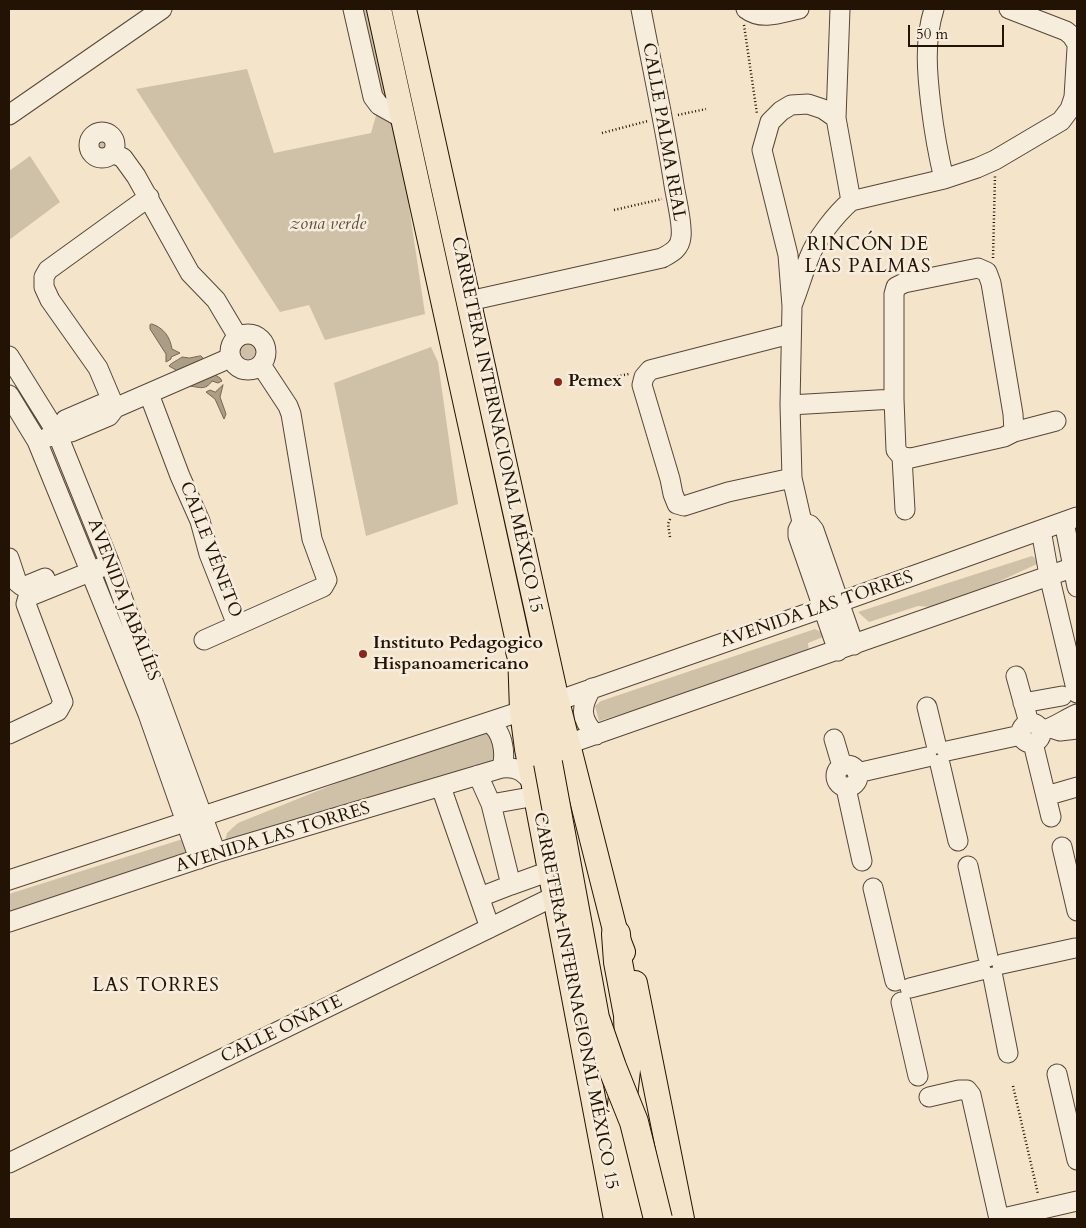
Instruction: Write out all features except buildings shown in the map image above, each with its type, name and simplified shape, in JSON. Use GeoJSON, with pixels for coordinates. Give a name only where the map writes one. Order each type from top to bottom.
{"type":"FeatureCollection","features":[{"type":"Feature","properties":{"kind":"highway"},"geometry":{"type":"LineString","coordinates":[[520,651],[537,707],[536,773],[595,1018],[634,1122],[658,1219]]}},
{"type":"Feature","properties":{"kind":"highway"},"geometry":{"type":"LineString","coordinates":[[616,934],[618,962],[628,1015],[629,1044],[619,1131],[627,1215]]}},
{"type":"Feature","properties":{"kind":"main road","name":"CARRETERA INTERNACIONAL MÉXICO 15"},"geometry":{"type":"LineString","coordinates":[[379,9],[520,651],[522,711],[536,773],[550,871],[627,1215]]}},
{"type":"Feature","properties":{"kind":"main road","name":"CARRETERA INTERNACIONAL MÉXICO 15"},"geometry":{"type":"LineString","coordinates":[[404,9],[557,701],[616,934],[636,988],[682,1219]]}},
{"type":"Feature","properties":{"kind":"street"},"geometry":{"type":"LineString","coordinates":[[353,9],[373,97],[379,105],[402,118]]}},
{"type":"Feature","properties":{"kind":"street","name":"CALLE PALMA REAL"},"geometry":{"type":"LineString","coordinates":[[469,301],[662,258],[679,246],[682,236],[676,195],[641,9]]}},
{"type":"Feature","properties":{"kind":"street"},"geometry":{"type":"LineString","coordinates":[[744,13],[763,16],[799,9]]}},
{"type":"Feature","properties":{"kind":"street"},"geometry":{"type":"LineString","coordinates":[[840,9],[836,118],[851,201]]}},
{"type":"Feature","properties":{"kind":"street"},"geometry":{"type":"LineString","coordinates":[[934,9],[930,21],[926,61],[937,152],[944,179]]}},
{"type":"Feature","properties":{"kind":"street"},"geometry":{"type":"LineString","coordinates":[[792,306],[809,257],[842,208],[851,201],[944,179],[976,168],[995,160],[1061,121],[1070,109],[1074,97],[1077,46],[1072,36],[1066,31],[1009,9]]}},
{"type":"Feature","properties":{"kind":"street"},"geometry":{"type":"LineString","coordinates":[[12,107],[157,10]]}},
{"type":"Feature","properties":{"kind":"street"},"geometry":{"type":"LineString","coordinates":[[836,118],[823,109],[808,104],[791,105],[781,111],[770,122],[762,150],[788,254],[792,306],[790,334],[792,478],[802,522],[810,525],[814,530],[832,605],[846,648]]}},
{"type":"Feature","properties":{"kind":"street"},"geometry":{"type":"LineString","coordinates":[[113,153],[124,158],[149,197],[190,273],[216,300],[238,337]]}},
{"type":"Feature","properties":{"kind":"street"},"geometry":{"type":"LineString","coordinates":[[115,408],[98,368],[50,300],[44,287],[44,277],[48,270],[149,197]]}},
{"type":"Feature","properties":{"kind":"street"},"geometry":{"type":"LineString","coordinates":[[788,254],[797,261],[809,257]]}},
{"type":"Feature","properties":{"kind":"street"},"geometry":{"type":"LineString","coordinates":[[906,510],[902,457],[896,450],[894,294],[896,287],[904,283],[978,268],[988,272],[1012,405],[1014,432]]}},
{"type":"Feature","properties":{"kind":"street"},"geometry":{"type":"LineString","coordinates":[[790,334],[650,370],[644,377],[642,385],[677,504],[684,506],[728,492],[792,478]]}},
{"type":"Feature","properties":{"kind":"street"},"geometry":{"type":"LineString","coordinates":[[37,441],[59,432],[71,432],[109,416],[115,408],[224,361],[234,340],[238,337],[244,335],[255,336],[264,343],[266,354],[261,365],[256,369],[244,370],[224,361]]}},
{"type":"Feature","properties":{"kind":"street","name":"AVENIDA JABALÍES"},"geometry":{"type":"LineString","coordinates":[[9,356],[59,432],[108,559],[194,819],[199,859]]}},
{"type":"Feature","properties":{"kind":"street","name":"CALLE VÉNETO"},"geometry":{"type":"LineString","coordinates":[[149,394],[180,476],[200,521],[209,554],[237,626],[323,587],[327,580],[312,539],[291,414],[288,406],[261,365]]}},
{"type":"Feature","properties":{"kind":"street","name":"AVENIDA JABALÍES"},"geometry":{"type":"LineString","coordinates":[[9,394],[37,441],[148,714],[194,819],[216,853]]}},
{"type":"Feature","properties":{"kind":"street"},"geometry":{"type":"LineString","coordinates":[[790,405],[894,399]]}},
{"type":"Feature","properties":{"kind":"street"},"geometry":{"type":"LineString","coordinates":[[902,457],[912,458],[1004,437],[1014,432],[1056,421]]}},
{"type":"Feature","properties":{"kind":"street"},"geometry":{"type":"LineString","coordinates":[[1070,519],[1077,587]]}},
{"type":"Feature","properties":{"kind":"street","name":"AVENIDA LAS TORRES"},"geometry":{"type":"LineString","coordinates":[[557,701],[1070,519]]}},
{"type":"Feature","properties":{"kind":"street"},"geometry":{"type":"LineString","coordinates":[[1023,703],[1070,695],[1041,530]]}},
{"type":"Feature","properties":{"kind":"street"},"geometry":{"type":"LineString","coordinates":[[9,558],[24,593],[26,604],[64,702],[58,711],[9,734]]}},
{"type":"Feature","properties":{"kind":"street"},"geometry":{"type":"LineString","coordinates":[[24,593],[28,597],[88,566],[108,559]]}},
{"type":"Feature","properties":{"kind":"street"},"geometry":{"type":"LineString","coordinates":[[568,744],[846,648],[1049,574],[1075,567]]}},
{"type":"Feature","properties":{"kind":"street"},"geometry":{"type":"LineString","coordinates":[[204,640],[237,626]]}},
{"type":"Feature","properties":{"kind":"street"},"geometry":{"type":"LineString","coordinates":[[1016,676],[1023,703],[1035,732],[1051,817]]}},
{"type":"Feature","properties":{"kind":"street"},"geometry":{"type":"LineString","coordinates":[[592,688],[584,701],[584,712],[587,725],[596,735]]}},
{"type":"Feature","properties":{"kind":"street"},"geometry":{"type":"LineString","coordinates":[[927,706],[958,841]]}},
{"type":"Feature","properties":{"kind":"street"},"geometry":{"type":"LineString","coordinates":[[9,880],[522,711]]}},
{"type":"Feature","properties":{"kind":"street"},"geometry":{"type":"LineString","coordinates":[[1035,732],[1077,714]]}},
{"type":"Feature","properties":{"kind":"street"},"geometry":{"type":"LineString","coordinates":[[488,722],[494,727],[504,748],[505,755],[502,768],[510,766],[536,773]]}},
{"type":"Feature","properties":{"kind":"street"},"geometry":{"type":"LineString","coordinates":[[849,776],[1035,732],[1077,729]]}},
{"type":"Feature","properties":{"kind":"street"},"geometry":{"type":"LineString","coordinates":[[834,739],[849,776],[862,861]]}},
{"type":"Feature","properties":{"kind":"street","name":"AVENIDA LAS TORRES"},"geometry":{"type":"LineString","coordinates":[[9,922],[216,853],[502,768]]}},
{"type":"Feature","properties":{"kind":"street"},"geometry":{"type":"LineString","coordinates":[[492,804],[536,773]]}},
{"type":"Feature","properties":{"kind":"street"},"geometry":{"type":"LineString","coordinates":[[478,775],[492,804],[512,885]]}},
{"type":"Feature","properties":{"kind":"street"},"geometry":{"type":"LineString","coordinates":[[442,787],[490,928]]}},
{"type":"Feature","properties":{"kind":"street"},"geometry":{"type":"LineString","coordinates":[[1046,796],[1077,787]]}},
{"type":"Feature","properties":{"kind":"street"},"geometry":{"type":"LineString","coordinates":[[1062,847],[1073,874],[1077,911]]}},
{"type":"Feature","properties":{"kind":"street"},"geometry":{"type":"LineString","coordinates":[[968,866],[1008,1053]]}},
{"type":"Feature","properties":{"kind":"street"},"geometry":{"type":"LineString","coordinates":[[480,897],[550,871]]}},
{"type":"Feature","properties":{"kind":"street"},"geometry":{"type":"LineString","coordinates":[[873,888],[902,990],[918,1076]]}},
{"type":"Feature","properties":{"kind":"street","name":"CALLE OÑATE"},"geometry":{"type":"LineString","coordinates":[[9,1163],[555,896]]}},
{"type":"Feature","properties":{"kind":"street"},"geometry":{"type":"LineString","coordinates":[[902,990],[1076,946]]}},
{"type":"Feature","properties":{"kind":"street"},"geometry":{"type":"LineString","coordinates":[[1057,1074],[1077,1160]]}},
{"type":"Feature","properties":{"kind":"street"},"geometry":{"type":"LineString","coordinates":[[929,1097],[959,1090],[967,1090],[971,1096],[999,1219],[1077,1201]]}},
{"type":"Feature","properties":{"kind":"path"},"geometry":{"type":"LineString","coordinates":[[744,13],[757,115]]}},
{"type":"Feature","properties":{"kind":"path"},"geometry":{"type":"LineString","coordinates":[[988,272],[994,256],[995,160]]}},
{"type":"Feature","properties":{"kind":"path"},"geometry":{"type":"LineString","coordinates":[[614,210],[676,195]]}},
{"type":"Feature","properties":{"kind":"path"},"geometry":{"type":"LineString","coordinates":[[600,380],[650,370]]}},
{"type":"Feature","properties":{"kind":"path"},"geometry":{"type":"LineString","coordinates":[[670,537],[668,524],[677,504]]}},
{"type":"Feature","properties":{"kind":"path"},"geometry":{"type":"LineString","coordinates":[[1013,1086],[1042,1209]]}},
{"type":"Feature","properties":{"kind":"green space","name":"zona verde"},"geometry":{"type":"Polygon","coordinates":[[[352,9],[372,9],[396,119],[425,314],[325,340],[309,305],[280,312],[136,89],[247,69],[274,153],[371,133],[379,105],[352,9]]]}},
{"type":"Feature","properties":{"kind":"green space"},"geometry":{"type":"Polygon","coordinates":[[[96,140],[102,140],[106,147],[102,154],[96,154],[92,150],[92,144],[96,140]]]}},
{"type":"Feature","properties":{"kind":"green space"},"geometry":{"type":"Polygon","coordinates":[[[30,156],[60,202],[9,240],[9,171],[30,156]]]}},
{"type":"Feature","properties":{"kind":"green space"},"geometry":{"type":"Polygon","coordinates":[[[246,338],[254,341],[257,349],[254,357],[246,360],[238,357],[235,349],[238,341],[246,338]]]}},
{"type":"Feature","properties":{"kind":"green space"},"geometry":{"type":"Polygon","coordinates":[[[431,347],[438,362],[458,504],[366,536],[334,383],[431,347]]]}},
{"type":"Feature","properties":{"kind":"green space"},"geometry":{"type":"Polygon","coordinates":[[[1032,556],[1037,564],[976,592],[930,607],[918,606],[869,622],[858,612],[1032,556]]]}},
{"type":"Feature","properties":{"kind":"green space"},"geometry":{"type":"Polygon","coordinates":[[[815,629],[821,632],[823,637],[808,643],[809,653],[599,721],[595,706],[601,701],[815,629]]]}},
{"type":"Feature","properties":{"kind":"green space"},"geometry":{"type":"Polygon","coordinates":[[[486,732],[493,738],[495,760],[478,775],[225,842],[227,833],[238,823],[337,783],[486,732]]]}},
{"type":"Feature","properties":{"kind":"green space"},"geometry":{"type":"Polygon","coordinates":[[[186,838],[191,852],[9,925],[9,894],[186,838]]]}},
{"type":"Feature","properties":{"kind":"shaded area"},"geometry":{"type":"Polygon","coordinates":[[[152,324],[163,331],[170,341],[172,349],[180,353],[171,357],[166,362],[166,354],[150,329],[152,324]]]}},
{"type":"Feature","properties":{"kind":"shaded area"},"geometry":{"type":"Polygon","coordinates":[[[201,356],[213,373],[222,381],[218,383],[212,381],[205,387],[189,386],[176,370],[169,366],[182,357],[201,356]]]}},
{"type":"Feature","properties":{"kind":"shaded area"},"geometry":{"type":"Polygon","coordinates":[[[223,385],[220,397],[226,414],[224,419],[215,399],[206,392],[210,390],[215,392],[223,385]]]}},
{"type":"Feature","properties":{"kind":"place","name":"Pemex"},"geometry":{"type":"Point","coordinates":[558,382]}},
{"type":"Feature","properties":{"kind":"place","name":"Instituto Pedagogico Hispanoamericano"},"geometry":{"type":"Point","coordinates":[363,654]}},
{"type":"Feature","properties":{"kind":"district","name":"RINCÓN DE LAS PALMAS"},"geometry":{"type":"Point","coordinates":[868,257]}},
{"type":"Feature","properties":{"kind":"district","name":"LAS TORRES"},"geometry":{"type":"Point","coordinates":[156,987]}}]}
